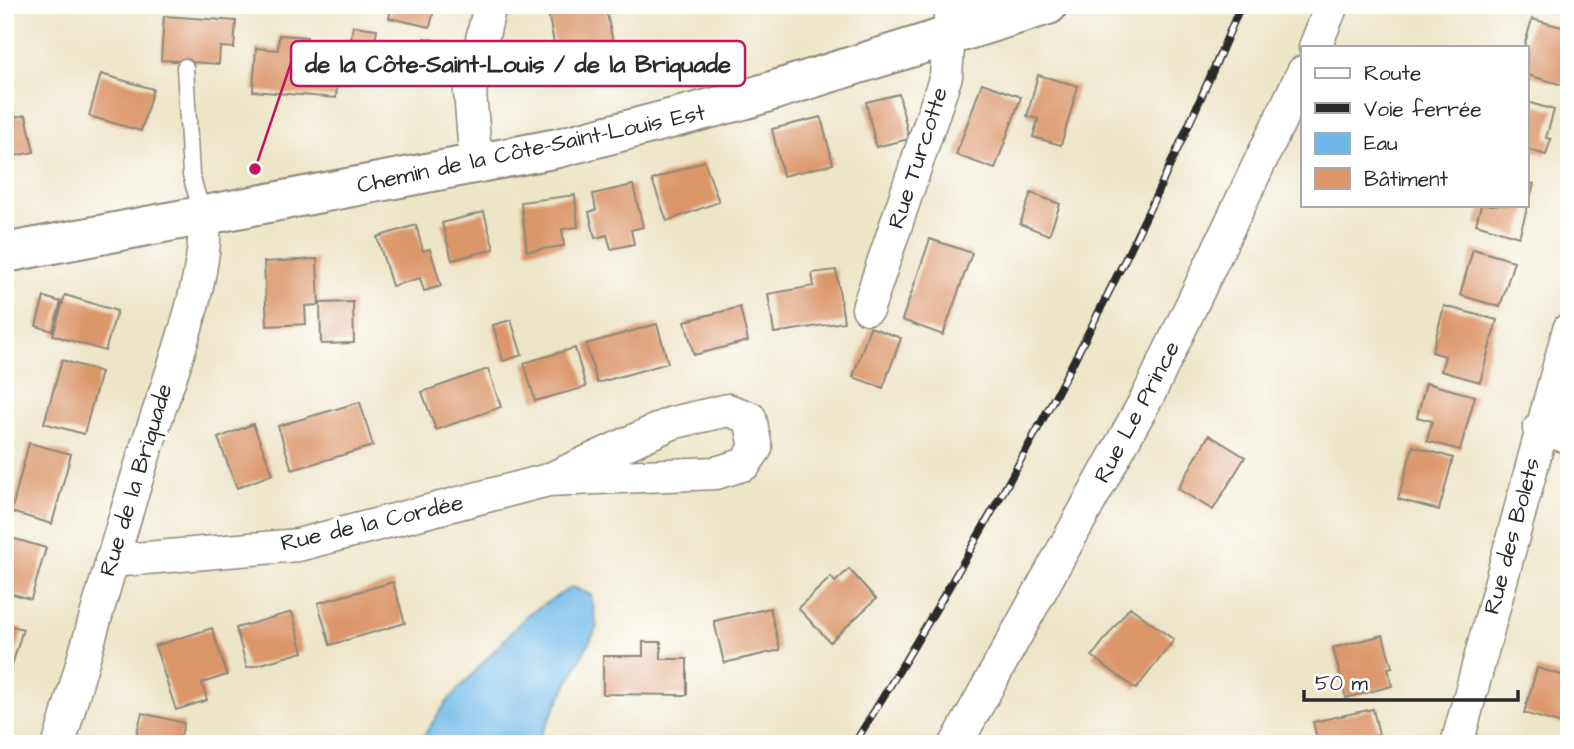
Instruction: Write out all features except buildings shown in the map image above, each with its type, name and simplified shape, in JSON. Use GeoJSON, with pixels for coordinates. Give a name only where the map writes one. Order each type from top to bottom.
{"type":"FeatureCollection","features":[{"type":"Feature","properties":{"kind":"street"},"geometry":{"type":"LineString","coordinates":[[476,165],[470,100],[490,5]]}},
{"type":"Feature","properties":{"kind":"street","name":"Chemin de la Côte-Saint-Louis Est"},"geometry":{"type":"LineString","coordinates":[[5,253],[476,165],[700,112],[951,20],[1048,5]]}},
{"type":"Feature","properties":{"kind":"street"},"geometry":{"type":"LineString","coordinates":[[1315,46],[1332,5]]}},
{"type":"Feature","properties":{"kind":"street","name":"Rue Turcotte"},"geometry":{"type":"LineString","coordinates":[[869,308],[946,76],[951,20]]}},
{"type":"Feature","properties":{"kind":"street","name":"Rue Le Prince"},"geometry":{"type":"LineString","coordinates":[[956,744],[1149,394],[1301,76]]}},
{"type":"Feature","properties":{"kind":"street","name":"Rue de la Briquade"},"geometry":{"type":"LineString","coordinates":[[59,744],[111,561],[187,318],[205,247],[203,216]]}},
{"type":"Feature","properties":{"kind":"street","name":"Rue des Bolets"},"geometry":{"type":"LineString","coordinates":[[1457,744],[1554,433],[1569,329]]}},
{"type":"Feature","properties":{"kind":"street","name":"Rue de la Cordée"},"geometry":{"type":"LineString","coordinates":[[111,561],[298,545],[548,480],[672,423],[728,410],[750,418],[756,449],[744,464],[716,473],[548,480]]}},
{"type":"Feature","properties":{"kind":"lane"},"geometry":{"type":"LineString","coordinates":[[185,66],[191,175],[203,216]]}},
{"type":"Feature","properties":{"kind":"water"},"geometry":{"type":"Polygon","coordinates":[[[572,587],[591,595],[597,627],[536,744],[418,744],[446,703],[528,614],[572,587]]]}},
{"type":"Feature","properties":{"kind":"railway"},"geometry":{"type":"LineString","coordinates":[[854,744],[961,565],[1062,382],[1156,195],[1241,5]]}},
{"type":"Feature","properties":{"kind":"place","name":"de la Côte-Saint-Louis / de la Briquade"},"geometry":{"type":"Point","coordinates":[255,169]}}]}
